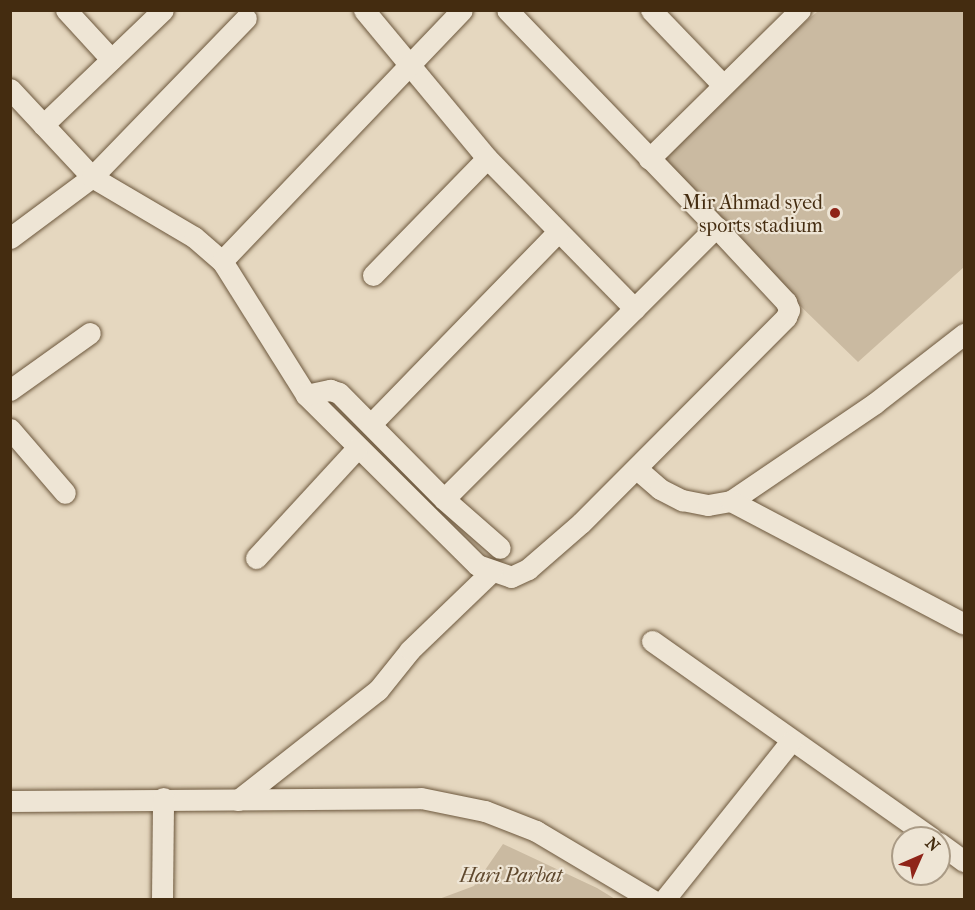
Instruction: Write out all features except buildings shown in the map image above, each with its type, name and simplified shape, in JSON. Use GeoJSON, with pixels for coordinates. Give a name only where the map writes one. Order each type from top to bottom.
{"type":"FeatureCollection","features":[{"type":"Feature","properties":{"kind":"street"},"geometry":{"type":"LineString","coordinates":[[66,10],[111,59]]}},
{"type":"Feature","properties":{"kind":"street"},"geometry":{"type":"LineString","coordinates":[[43,125],[163,10]]}},
{"type":"Feature","properties":{"kind":"street"},"geometry":{"type":"LineString","coordinates":[[364,10],[487,158],[635,309]]}},
{"type":"Feature","properties":{"kind":"street"},"geometry":{"type":"LineString","coordinates":[[222,261],[407,64],[462,10]]}},
{"type":"Feature","properties":{"kind":"street"},"geometry":{"type":"LineString","coordinates":[[10,89],[92,177],[185,231],[222,261],[306,395],[477,565],[511,577],[528,569],[637,469],[786,317],[789,310],[786,302],[717,227],[507,10]]}},
{"type":"Feature","properties":{"kind":"street"},"geometry":{"type":"LineString","coordinates":[[651,10],[723,85]]}},
{"type":"Feature","properties":{"kind":"street"},"geometry":{"type":"LineString","coordinates":[[649,159],[800,10]]}},
{"type":"Feature","properties":{"kind":"street"},"geometry":{"type":"LineString","coordinates":[[10,238],[92,177],[246,18]]}},
{"type":"Feature","properties":{"kind":"street"},"geometry":{"type":"LineString","coordinates":[[373,276],[487,158]]}},
{"type":"Feature","properties":{"kind":"street"},"geometry":{"type":"LineString","coordinates":[[444,499],[717,227]]}},
{"type":"Feature","properties":{"kind":"street"},"geometry":{"type":"LineString","coordinates":[[371,424],[558,232]]}},
{"type":"Feature","properties":{"kind":"street"},"geometry":{"type":"LineString","coordinates":[[10,390],[90,333]]}},
{"type":"Feature","properties":{"kind":"street"},"geometry":{"type":"LineString","coordinates":[[637,469],[660,489],[682,500],[708,505],[731,501],[875,403],[964,334]]}},
{"type":"Feature","properties":{"kind":"street"},"geometry":{"type":"LineString","coordinates":[[306,395],[334,390],[371,424],[444,499],[500,548]]}},
{"type":"Feature","properties":{"kind":"street"},"geometry":{"type":"LineString","coordinates":[[10,429],[65,493]]}},
{"type":"Feature","properties":{"kind":"street"},"geometry":{"type":"LineString","coordinates":[[256,558],[357,448]]}},
{"type":"Feature","properties":{"kind":"street"},"geometry":{"type":"LineString","coordinates":[[731,501],[964,624]]}},
{"type":"Feature","properties":{"kind":"street"},"geometry":{"type":"LineString","coordinates":[[238,800],[378,690],[410,650],[492,571]]}},
{"type":"Feature","properties":{"kind":"street"},"geometry":{"type":"LineString","coordinates":[[652,641],[790,742],[913,826]]}},
{"type":"Feature","properties":{"kind":"street"},"geometry":{"type":"LineString","coordinates":[[664,900],[790,742]]}},
{"type":"Feature","properties":{"kind":"street"},"geometry":{"type":"LineString","coordinates":[[162,900],[163,798]]}},
{"type":"Feature","properties":{"kind":"street"},"geometry":{"type":"LineString","coordinates":[[10,801],[163,798],[238,800],[421,798],[485,811],[577,853],[652,900]]}},
{"type":"Feature","properties":{"kind":"street"},"geometry":{"type":"LineString","coordinates":[[951,852],[964,861]]}},
{"type":"Feature","properties":{"kind":"green space","name":"Mir Ahmad syed sports stadium"},"geometry":{"type":"Polygon","coordinates":[[[818,11],[964,11],[964,267],[858,362],[649,159],[818,11]]]}},
{"type":"Feature","properties":{"kind":"green space","name":"Hari Parbat"},"geometry":{"type":"Polygon","coordinates":[[[503,844],[597,888],[615,899],[439,899],[474,886],[503,844]]]}},
{"type":"Feature","properties":{"kind":"place","name":"Mir Ahmad syed sports stadium"},"geometry":{"type":"Point","coordinates":[835,213]}}]}
